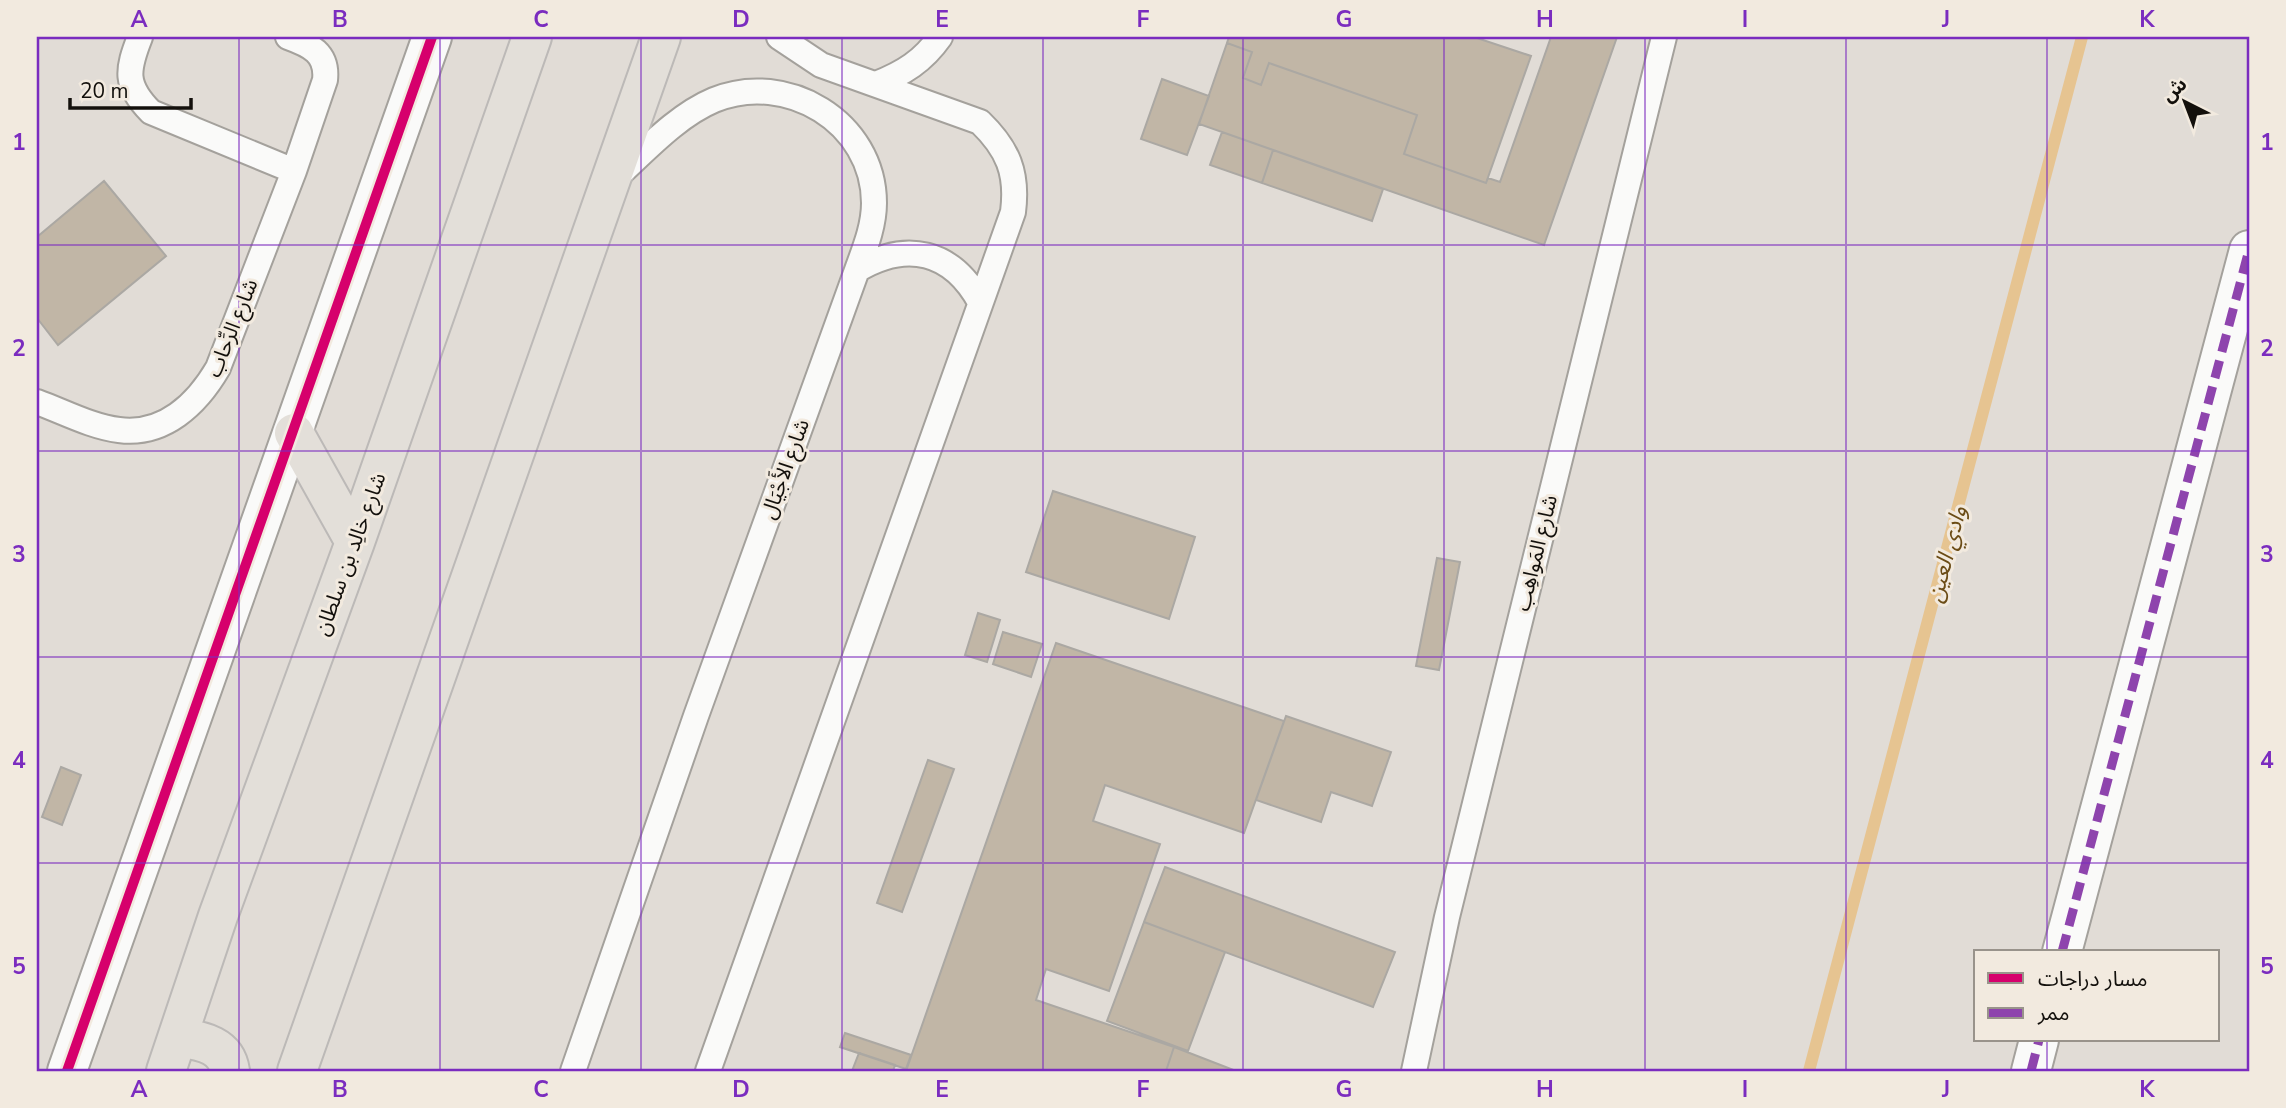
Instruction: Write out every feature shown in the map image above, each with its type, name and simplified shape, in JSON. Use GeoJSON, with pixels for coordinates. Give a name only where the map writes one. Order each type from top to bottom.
{"type":"FeatureCollection","features":[{"type":"Feature","properties":{"kind":"main road","name":"شارع خالِد بن سلطان"},"geometry":{"type":"LineString","coordinates":[[172,1054],[218,916],[355,542],[532,37]]}},
{"type":"Feature","properties":{"kind":"main road"},"geometry":{"type":"LineString","coordinates":[[297,1071],[661,37]]}},
{"type":"Feature","properties":{"kind":"main road"},"geometry":{"type":"LineString","coordinates":[[294,433],[355,542]]}},
{"type":"Feature","properties":{"kind":"main road"},"geometry":{"type":"LineString","coordinates":[[172,1054],[213,1044],[224,1054],[230,1071]]}},
{"type":"Feature","properties":{"kind":"street"},"geometry":{"type":"LineString","coordinates":[[67,1071],[432,37]]}},
{"type":"Feature","properties":{"kind":"street"},"geometry":{"type":"LineString","coordinates":[[2063,950],[2249,250]]}},
{"type":"Feature","properties":{"kind":"street"},"geometry":{"type":"LineString","coordinates":[[2031,1071],[2038,1042]]}},
{"type":"Feature","properties":{"kind":"lane"},"geometry":{"type":"LineString","coordinates":[[140,37],[132,57],[129,78],[136,97],[151,112],[294,171]]}},
{"type":"Feature","properties":{"kind":"lane","name":"شارع الرِّحاب"},"geometry":{"type":"LineString","coordinates":[[37,402],[118,430],[144,429],[167,422],[188,408],[205,390],[218,368],[294,171],[326,67],[313,48],[288,37]]}},
{"type":"Feature","properties":{"kind":"lane"},"geometry":{"type":"LineString","coordinates":[[708,1071],[1013,212],[1016,187],[1011,162],[999,140],[980,122],[821,65],[779,37]]}},
{"type":"Feature","properties":{"kind":"lane"},"geometry":{"type":"LineString","coordinates":[[876,84],[903,74],[918,62],[940,37]]}},
{"type":"Feature","properties":{"kind":"lane","name":"شارع المَواهِب"},"geometry":{"type":"LineString","coordinates":[[1414,1071],[1447,917],[1664,37]]}},
{"type":"Feature","properties":{"kind":"lane","name":"شارع الأَجْيَال"},"geometry":{"type":"LineString","coordinates":[[573,1071],[696,716],[858,270],[871,229],[874,203],[870,175],[859,149],[843,126],[822,108],[796,97],[769,91],[713,100],[669,130],[611,182]]}},
{"type":"Feature","properties":{"kind":"lane"},"geometry":{"type":"LineString","coordinates":[[858,270],[876,259],[896,253],[917,253],[937,258],[955,269],[970,284],[980,302]]}},
{"type":"Feature","properties":{"kind":"building"},"geometry":{"type":"Polygon","coordinates":[[[1229,37],[1474,37],[1531,56],[1486,183],[1404,154],[1417,115],[1269,63],[1261,85],[1243,78],[1252,52],[1227,43],[1229,37]]]}},
{"type":"Feature","properties":{"kind":"building"},"geometry":{"type":"Polygon","coordinates":[[[1551,37],[1617,37],[1544,245],[1199,124],[1227,43],[1252,52],[1243,78],[1261,85],[1269,63],[1417,115],[1404,154],[1486,183],[1488,178],[1500,182],[1551,37]]]}},
{"type":"Feature","properties":{"kind":"building"},"geometry":{"type":"Polygon","coordinates":[[[1162,79],[1209,96],[1187,155],[1141,139],[1162,79]]]}},
{"type":"Feature","properties":{"kind":"building"},"geometry":{"type":"Polygon","coordinates":[[[1222,132],[1273,150],[1262,183],[1210,165],[1222,132]]]}},
{"type":"Feature","properties":{"kind":"building"},"geometry":{"type":"Polygon","coordinates":[[[1273,150],[1383,189],[1372,221],[1262,183],[1273,150]]]}},
{"type":"Feature","properties":{"kind":"building"},"geometry":{"type":"Polygon","coordinates":[[[104,181],[166,256],[58,345],[37,318],[37,237],[104,181]]]}},
{"type":"Feature","properties":{"kind":"building"},"geometry":{"type":"Polygon","coordinates":[[[1053,491],[1195,537],[1169,619],[1026,572],[1053,491]]]}},
{"type":"Feature","properties":{"kind":"building"},"geometry":{"type":"Polygon","coordinates":[[[1437,558],[1460,562],[1439,670],[1416,666],[1437,558]]]}},
{"type":"Feature","properties":{"kind":"building"},"geometry":{"type":"Polygon","coordinates":[[[978,613],[1000,620],[987,662],[965,655],[978,613]]]}},
{"type":"Feature","properties":{"kind":"building"},"geometry":{"type":"Polygon","coordinates":[[[1003,632],[1042,644],[1031,677],[993,664],[1003,632]]]}},
{"type":"Feature","properties":{"kind":"building"},"geometry":{"type":"Polygon","coordinates":[[[1056,643],[1284,721],[1244,833],[1105,785],[1093,821],[1160,844],[1109,991],[1046,969],[1036,1000],[1174,1047],[1166,1071],[906,1071],[1056,643]]]}},
{"type":"Feature","properties":{"kind":"building"},"geometry":{"type":"Polygon","coordinates":[[[1286,716],[1391,752],[1372,806],[1331,792],[1321,822],[1256,800],[1286,716]]]}},
{"type":"Feature","properties":{"kind":"building"},"geometry":{"type":"Polygon","coordinates":[[[928,760],[954,769],[902,912],[877,903],[928,760]]]}},
{"type":"Feature","properties":{"kind":"building"},"geometry":{"type":"Polygon","coordinates":[[[61,767],[81,775],[62,825],[42,817],[61,767]]]}},
{"type":"Feature","properties":{"kind":"building"},"geometry":{"type":"Polygon","coordinates":[[[1165,867],[1395,952],[1373,1007],[1144,922],[1165,867]]]}},
{"type":"Feature","properties":{"kind":"building"},"geometry":{"type":"Polygon","coordinates":[[[1144,922],[1225,952],[1188,1051],[1107,1021],[1144,922]]]}},
{"type":"Feature","properties":{"kind":"building"},"geometry":{"type":"Polygon","coordinates":[[[845,1033],[911,1055],[906,1069],[840,1047],[845,1033]]]}},
{"type":"Feature","properties":{"kind":"building"},"geometry":{"type":"Polygon","coordinates":[[[1174,1047],[1236,1071],[1166,1071],[1174,1047]]]}},
{"type":"Feature","properties":{"kind":"building"},"geometry":{"type":"Polygon","coordinates":[[[859,1053],[895,1065],[893,1071],[852,1071],[859,1053]]]}},
{"type":"Feature","properties":{"kind":"waterway","name":"وادي العين"},"geometry":{"type":"LineString","coordinates":[[1809,1071],[2082,37]]}},
{"type":"Feature","properties":{"kind":"marked path"},"geometry":{"type":"LineString","coordinates":[[2063,950],[2249,250]]}},
{"type":"Feature","properties":{"kind":"marked path"},"geometry":{"type":"LineString","coordinates":[[2031,1071],[2038,1042]]}},
{"type":"Feature","properties":{"kind":"cycle path"},"geometry":{"type":"LineString","coordinates":[[67,1071],[432,37]]}}]}
